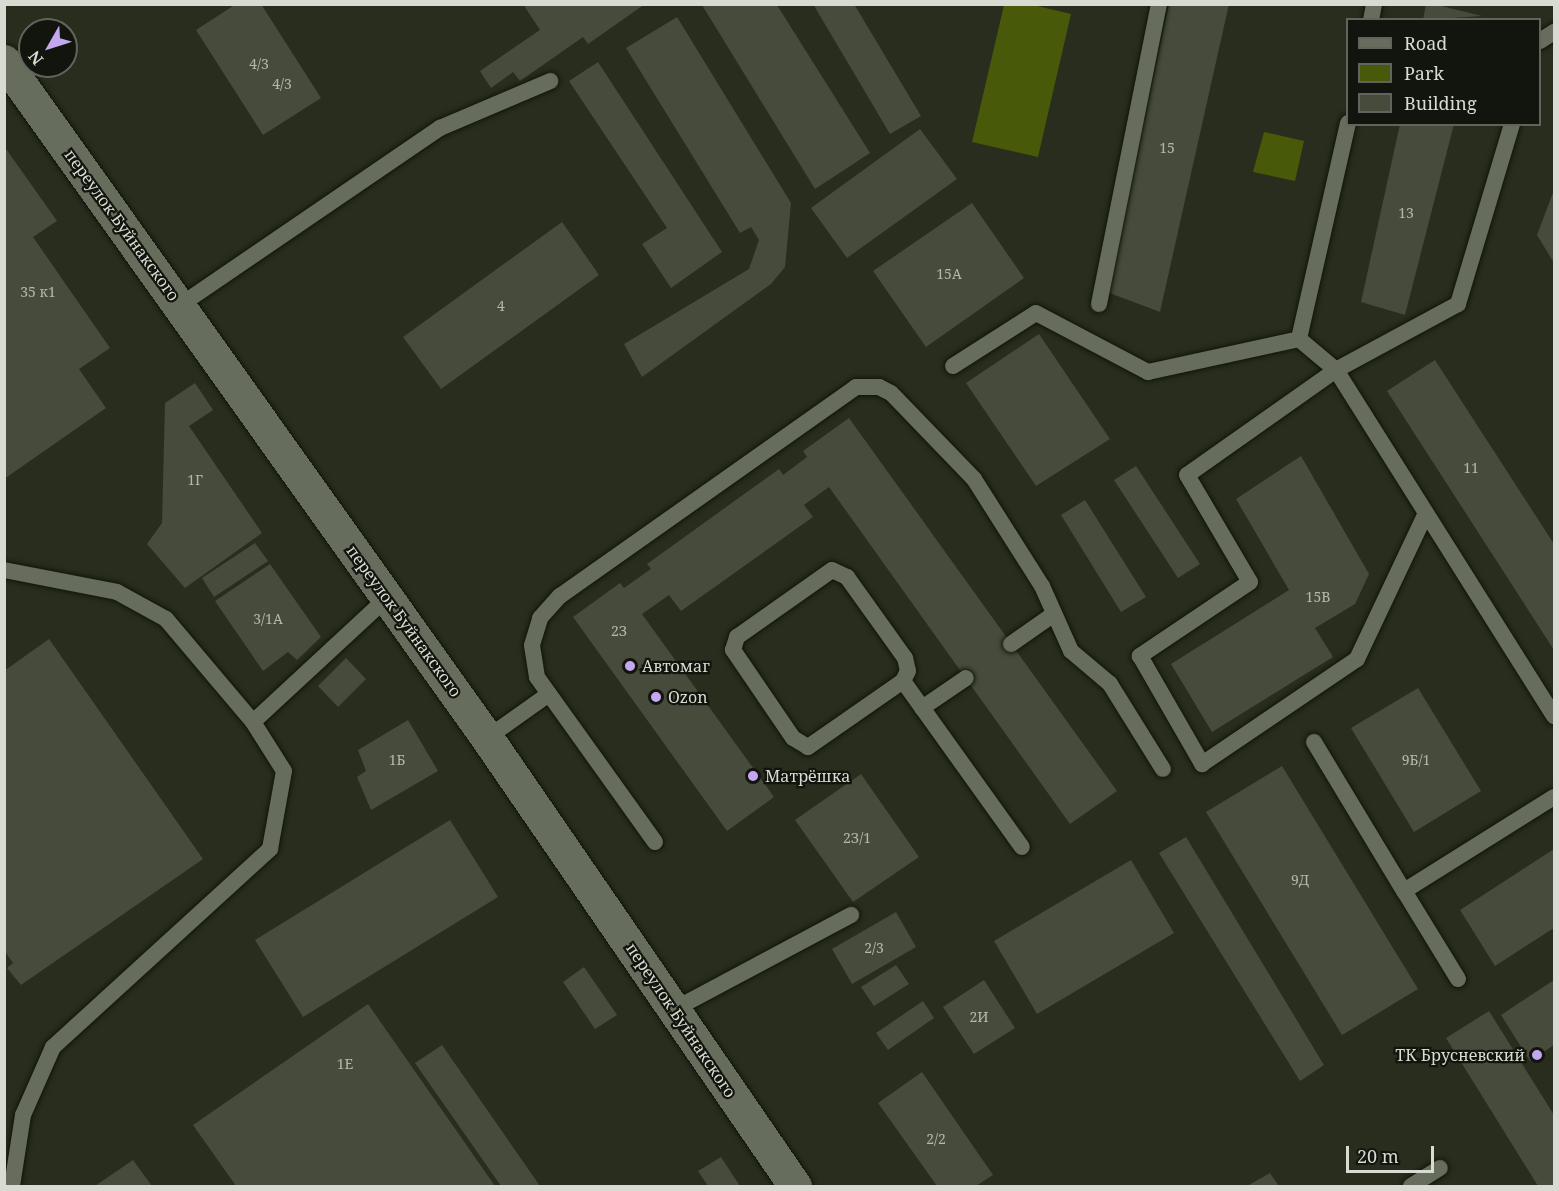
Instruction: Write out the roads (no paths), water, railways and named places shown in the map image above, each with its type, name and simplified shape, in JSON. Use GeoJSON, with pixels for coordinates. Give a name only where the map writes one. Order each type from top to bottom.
{"type":"FeatureCollection","features":[{"type":"Feature","properties":{"kind":"street","name":"переулок Буйнакского"},"geometry":{"type":"LineString","coordinates":[[4,61],[487,738],[795,1186]]}},
{"type":"Feature","properties":{"kind":"lane"},"geometry":{"type":"LineString","coordinates":[[1099,304],[1159,4]]}},
{"type":"Feature","properties":{"kind":"lane"},"geometry":{"type":"LineString","coordinates":[[1541,40],[1554,32]]}},
{"type":"Feature","properties":{"kind":"lane"},"geometry":{"type":"LineString","coordinates":[[179,306],[440,128],[550,81]]}},
{"type":"Feature","properties":{"kind":"lane"},"geometry":{"type":"LineString","coordinates":[[1299,339],[1346,126]]}},
{"type":"Feature","properties":{"kind":"lane"},"geometry":{"type":"LineString","coordinates":[[1426,513],[1357,659],[1202,764],[1140,656],[1250,582],[1187,475],[1336,370],[1458,304],[1511,126]]}},
{"type":"Feature","properties":{"kind":"lane"},"geometry":{"type":"LineString","coordinates":[[954,366],[1036,313],[1148,372],[1299,339]]}},
{"type":"Feature","properties":{"kind":"lane"},"geometry":{"type":"LineString","coordinates":[[1299,339],[1336,370],[1554,716]]}},
{"type":"Feature","properties":{"kind":"lane"},"geometry":{"type":"LineString","coordinates":[[655,842],[537,678],[532,645],[548,607],[856,387],[891,393],[954,454],[1024,557],[1071,651],[1110,684],[1163,769]]}},
{"type":"Feature","properties":{"kind":"lane"},"geometry":{"type":"LineString","coordinates":[[4,570],[117,592],[166,619],[253,722],[284,771],[270,849],[53,1047],[23,1115],[12,1186]]}},
{"type":"Feature","properties":{"kind":"lane"},"geometry":{"type":"LineString","coordinates":[[840,571],[905,658],[908,671],[903,681],[814,745],[801,745],[735,657],[734,644],[825,574],[840,571]]}},
{"type":"Feature","properties":{"kind":"lane"},"geometry":{"type":"LineString","coordinates":[[253,722],[387,598]]}},
{"type":"Feature","properties":{"kind":"lane"},"geometry":{"type":"LineString","coordinates":[[1011,644],[1054,614]]}},
{"type":"Feature","properties":{"kind":"lane"},"geometry":{"type":"LineString","coordinates":[[922,708],[966,678]]}},
{"type":"Feature","properties":{"kind":"lane"},"geometry":{"type":"LineString","coordinates":[[903,681],[1022,847]]}},
{"type":"Feature","properties":{"kind":"lane"},"geometry":{"type":"LineString","coordinates":[[487,738],[549,694]]}},
{"type":"Feature","properties":{"kind":"lane"},"geometry":{"type":"LineString","coordinates":[[1314,742],[1458,979]]}},
{"type":"Feature","properties":{"kind":"lane"},"geometry":{"type":"LineString","coordinates":[[1404,891],[1554,796]]}},
{"type":"Feature","properties":{"kind":"lane"},"geometry":{"type":"LineString","coordinates":[[673,1010],[851,915]]}},
{"type":"Feature","properties":{"kind":"lane"},"geometry":{"type":"LineString","coordinates":[[1411,1186],[1440,1168]]}},
{"type":"Feature","properties":{"kind":"place","name":"Автомаг"},"geometry":{"type":"Point","coordinates":[630,666]}},
{"type":"Feature","properties":{"kind":"place","name":"Ozon"},"geometry":{"type":"Point","coordinates":[656,697]}},
{"type":"Feature","properties":{"kind":"place","name":"Матрёшка"},"geometry":{"type":"Point","coordinates":[753,776]}},
{"type":"Feature","properties":{"kind":"place","name":"ТК Брусневский"},"geometry":{"type":"Point","coordinates":[1537,1055]}}]}
